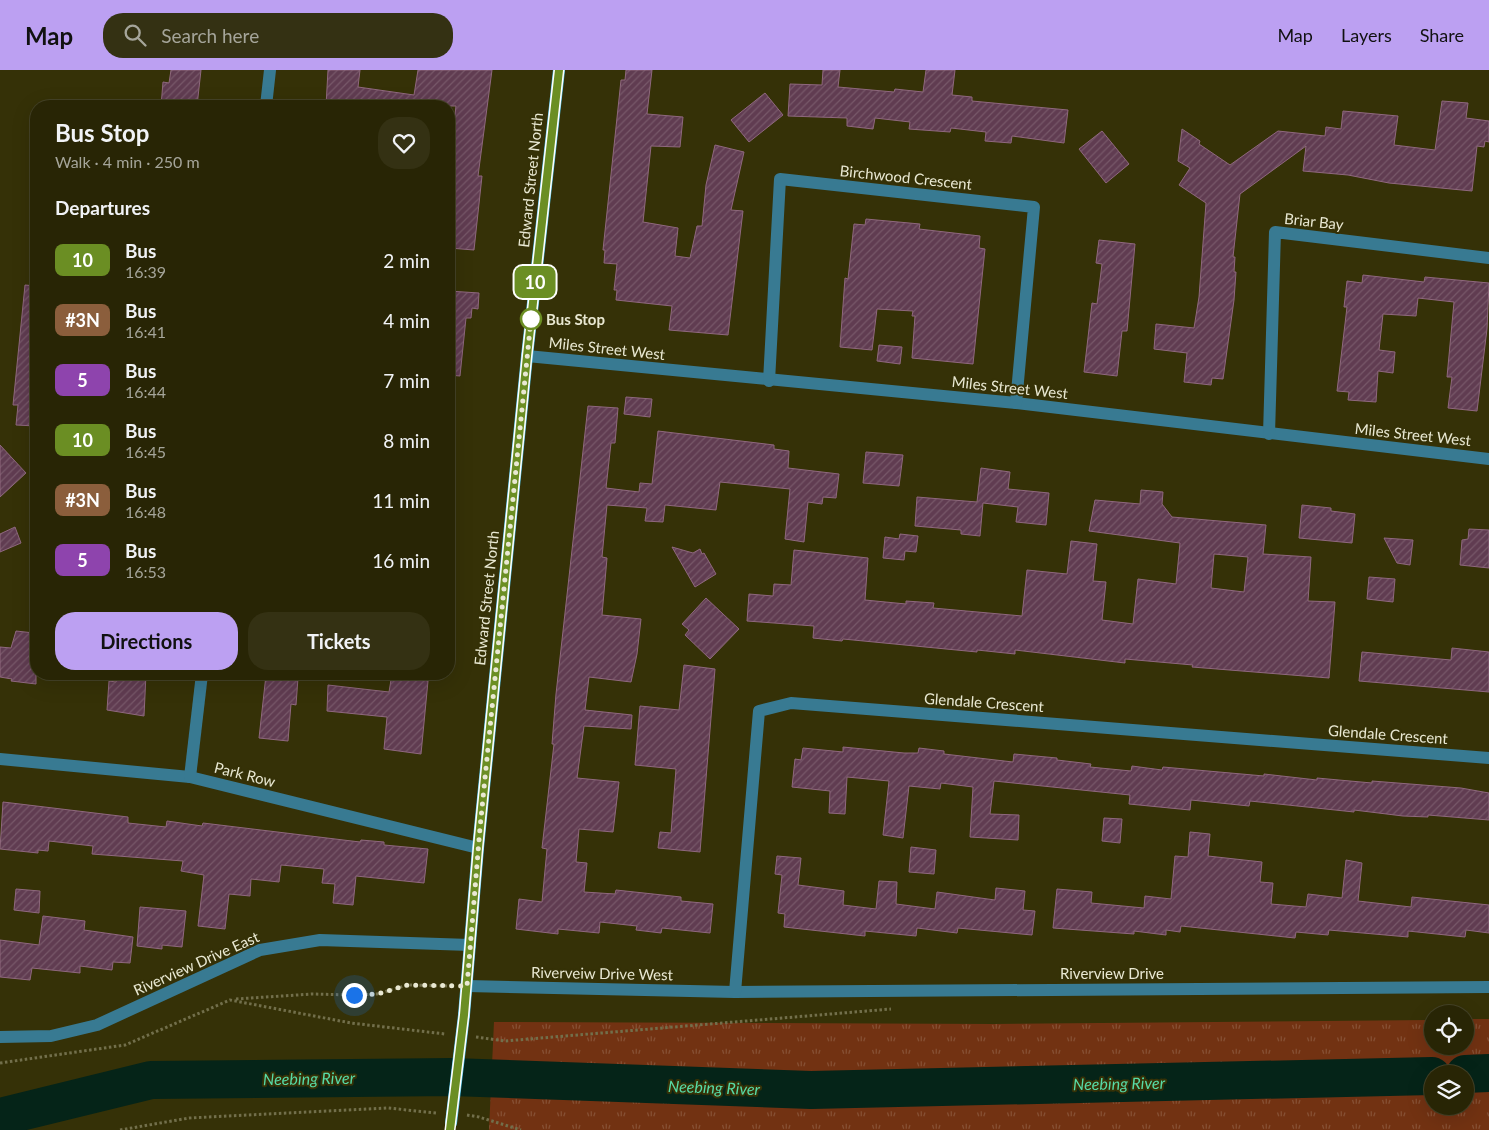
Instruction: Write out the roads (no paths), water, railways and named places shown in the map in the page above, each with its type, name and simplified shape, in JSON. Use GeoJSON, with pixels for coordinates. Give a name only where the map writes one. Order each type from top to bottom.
{"type":"FeatureCollection","features":[{"type":"Feature","properties":{"kind":"main road","name":"Edward Street North"},"geometry":{"type":"LineString","coordinates":[[451,1120],[467,986],[478,848],[527,356],[559,70]]}},
{"type":"Feature","properties":{"kind":"street"},"geometry":{"type":"LineString","coordinates":[[267,100],[270,70]]}},
{"type":"Feature","properties":{"kind":"street","name":"Birchwood Crescent"},"geometry":{"type":"LineString","coordinates":[[768,381],[780,179],[1034,207],[1016,402]]}},
{"type":"Feature","properties":{"kind":"street","name":"Briar Bay"},"geometry":{"type":"LineString","coordinates":[[1269,434],[1275,232],[1489,258]]}},
{"type":"Feature","properties":{"kind":"street","name":"Miles Street West"},"geometry":{"type":"LineString","coordinates":[[527,356],[768,381],[1016,402],[1269,434],[1489,459]]}},
{"type":"Feature","properties":{"kind":"street"},"geometry":{"type":"LineString","coordinates":[[190,777],[201,680]]}},
{"type":"Feature","properties":{"kind":"street","name":"Glendale Crescent"},"geometry":{"type":"LineString","coordinates":[[735,992],[759,710],[791,704],[1489,758]]}},
{"type":"Feature","properties":{"kind":"street","name":"Park Row"},"geometry":{"type":"LineString","coordinates":[[0,759],[190,777],[478,848]]}},
{"type":"Feature","properties":{"kind":"street","name":"Riverview Drive East"},"geometry":{"type":"LineString","coordinates":[[0,1037],[51,1036],[96,1025],[260,950],[320,940],[470,945]]}},
{"type":"Feature","properties":{"kind":"street","name":"Riverveiw Drive West"},"geometry":{"type":"LineString","coordinates":[[467,986],[735,992]]}},
{"type":"Feature","properties":{"kind":"street","name":"Riverview Drive"},"geometry":{"type":"LineString","coordinates":[[735,992],[1489,986]]}},
{"type":"Feature","properties":{"kind":"waterway","name":"Neebing River"},"geometry":{"type":"LineString","coordinates":[[1474,1074],[1489,1073]]}},
{"type":"Feature","properties":{"kind":"waterway","name":"Neebing River"},"geometry":{"type":"LineString","coordinates":[[0,1117],[151,1080],[452,1077],[811,1090],[1424,1076]]}},
{"type":"Feature","properties":{"kind":"place","name":"Bus Stop"},"geometry":{"type":"Point","coordinates":[531,319]}}]}
